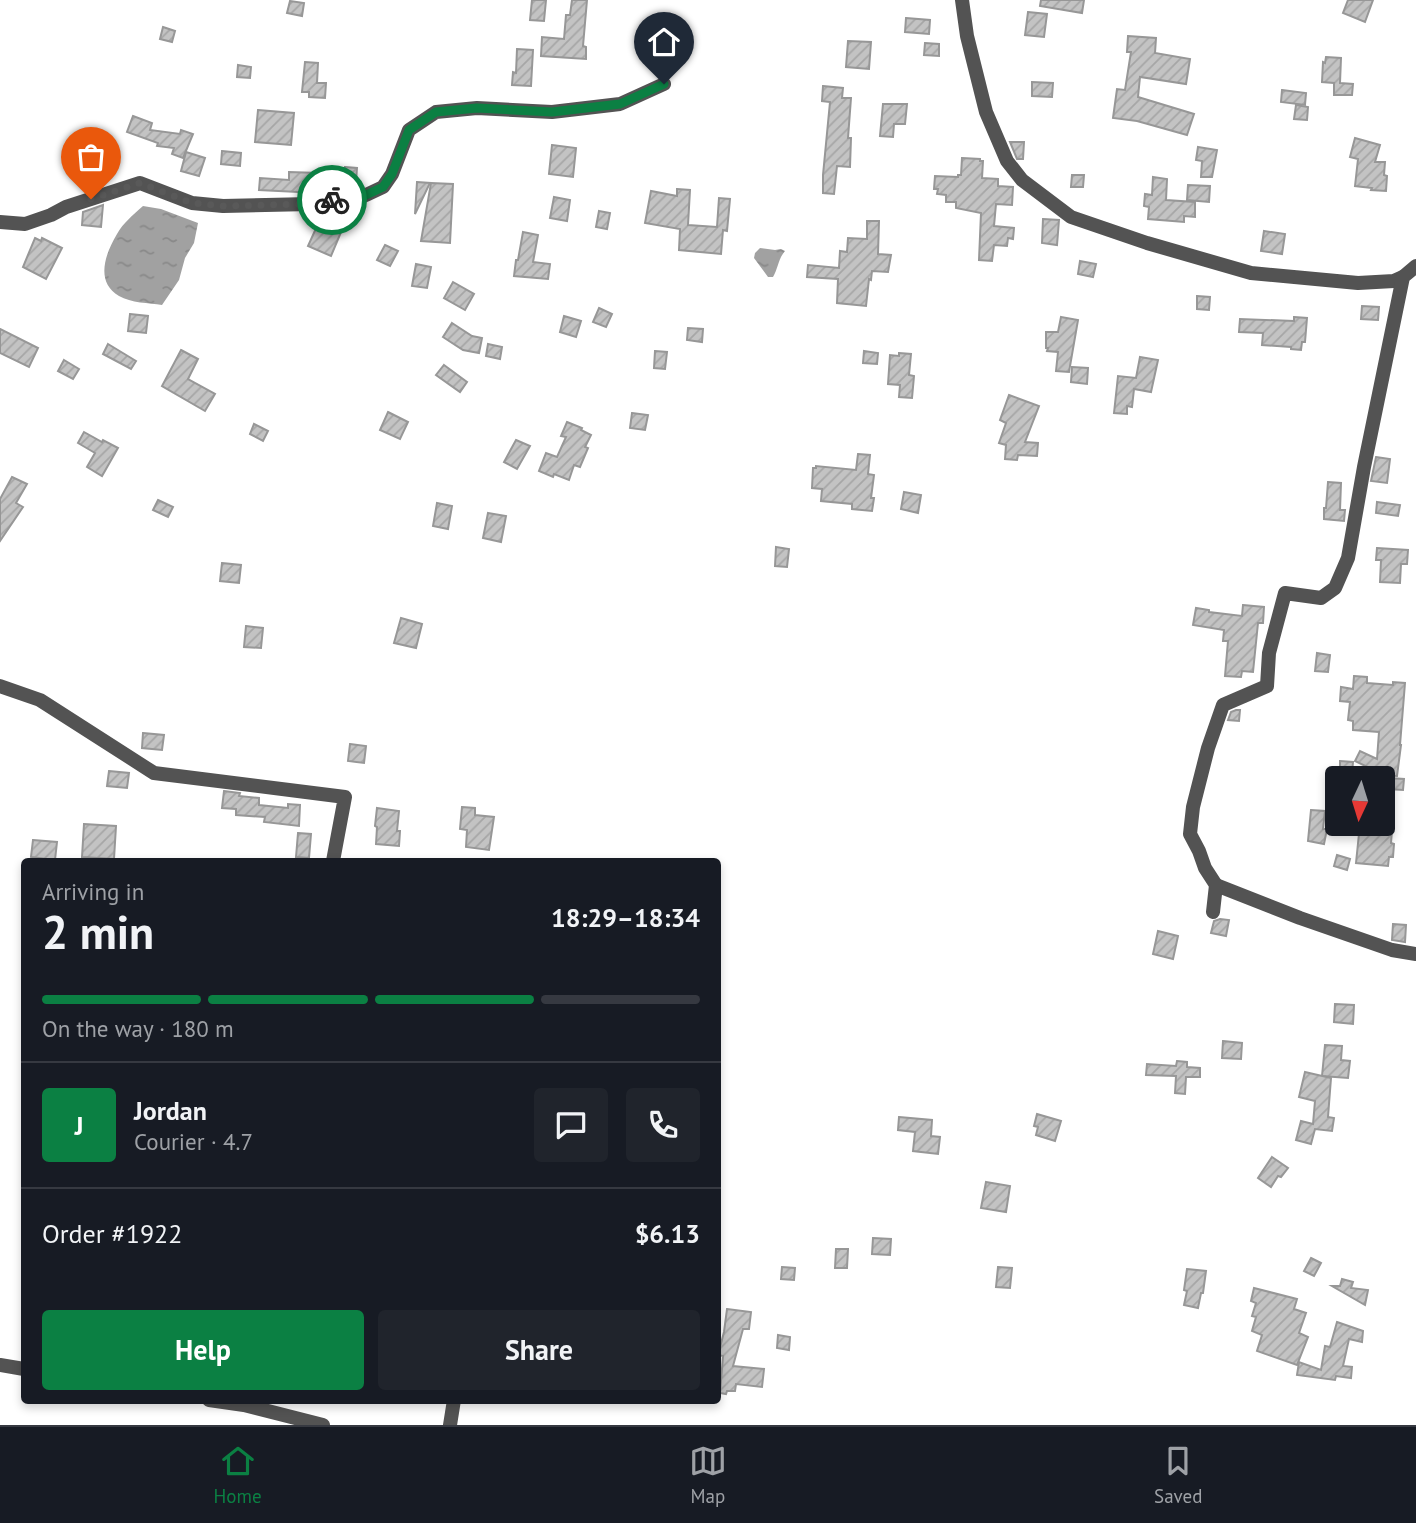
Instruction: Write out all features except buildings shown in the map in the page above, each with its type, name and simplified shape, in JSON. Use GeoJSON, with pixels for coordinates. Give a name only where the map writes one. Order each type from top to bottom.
{"type":"FeatureCollection","features":[{"type":"Feature","properties":{"kind":"street"},"geometry":{"type":"LineString","coordinates":[[962,0],[967,36],[986,112],[1007,161],[1022,180],[1071,217],[1147,243],[1251,272],[1358,283],[1394,281],[1416,266]]}},
{"type":"Feature","properties":{"kind":"street"},"geometry":{"type":"LineString","coordinates":[[0,222],[25,224],[66,207],[140,183],[192,203],[223,206],[311,204],[366,195],[383,187],[392,174],[409,130],[436,112],[477,108],[552,112],[620,104],[664,84]]}},
{"type":"Feature","properties":{"kind":"street"},"geometry":{"type":"LineString","coordinates":[[1403,277],[1348,558],[1335,588],[1321,598],[1285,593],[1269,653],[1267,686],[1223,705],[1208,748],[1194,807],[1191,834],[1205,868],[1216,885],[1392,950],[1416,954]]}},
{"type":"Feature","properties":{"kind":"street"},"geometry":{"type":"LineString","coordinates":[[0,686],[40,701],[154,773],[345,797],[334,858]]}},
{"type":"Feature","properties":{"kind":"street"},"geometry":{"type":"LineString","coordinates":[[1213,912],[1216,885]]}},
{"type":"Feature","properties":{"kind":"street"},"geometry":{"type":"LineString","coordinates":[[0,1364],[21,1368]]}},
{"type":"Feature","properties":{"kind":"street"},"geometry":{"type":"LineString","coordinates":[[237,1404],[323,1425]]}},
{"type":"Feature","properties":{"kind":"street"},"geometry":{"type":"LineString","coordinates":[[450,1425],[453,1404]]}},
{"type":"Feature","properties":{"kind":"water"},"geometry":{"type":"Polygon","coordinates":[[[143,206],[161,209],[198,223],[194,243],[185,258],[179,280],[162,305],[119,296],[107,283],[105,276],[106,259],[113,242],[122,226],[143,206]]]}},
{"type":"Feature","properties":{"kind":"water"},"geometry":{"type":"Polygon","coordinates":[[[760,248],[785,251],[773,277],[768,277],[754,258],[760,248]]]}},
{"type":"Feature","properties":{"kind":"way so far"},"geometry":{"type":"LineString","coordinates":[[91,199],[140,183],[192,203],[223,206],[311,204],[332,200]]}},
{"type":"Feature","properties":{"kind":"route"},"geometry":{"type":"LineString","coordinates":[[332,200],[366,195],[383,187],[392,174],[409,130],[436,112],[477,108],[552,112],[620,104],[664,84]]}}]}
